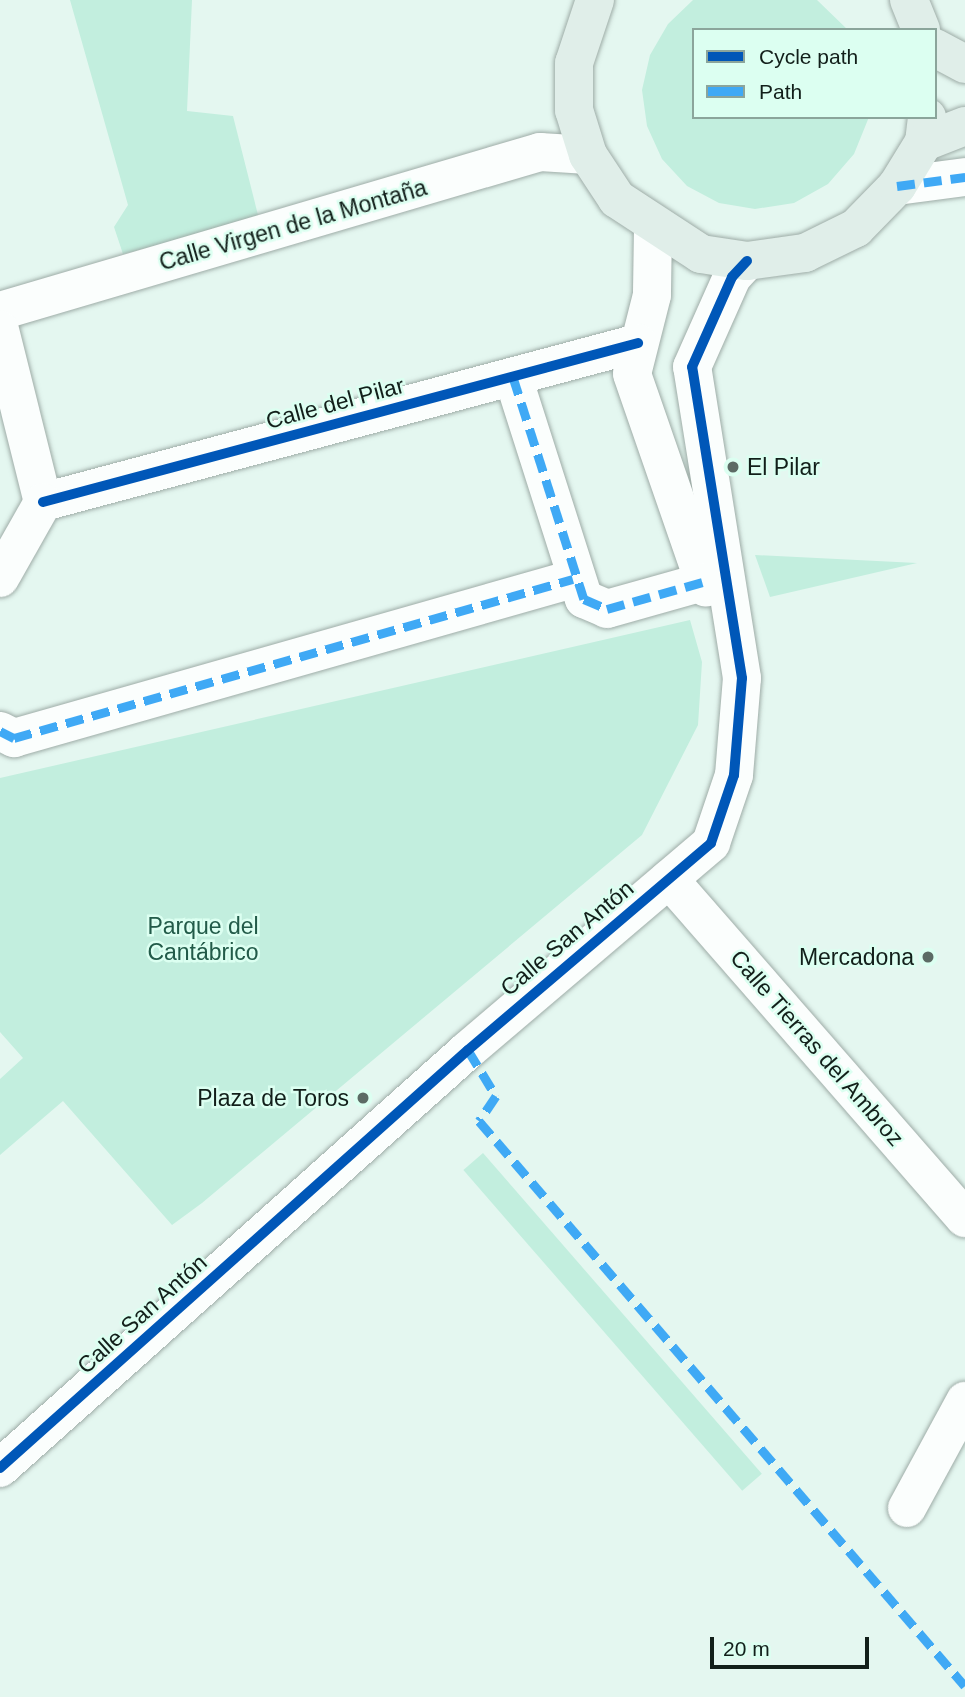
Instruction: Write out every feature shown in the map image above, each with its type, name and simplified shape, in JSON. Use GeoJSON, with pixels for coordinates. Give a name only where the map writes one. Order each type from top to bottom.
{"type":"FeatureCollection","features":[{"type":"Feature","properties":{"kind":"main road"},"geometry":{"type":"LineString","coordinates":[[909,0],[920,28]]}},
{"type":"Feature","properties":{"kind":"main road"},"geometry":{"type":"LineString","coordinates":[[584,6],[574,63],[574,110],[587,155],[617,200],[653,228],[701,254],[747,261],[805,253],[856,228],[897,186],[926,130],[965,126]]}},
{"type":"Feature","properties":{"kind":"main road"},"geometry":{"type":"LineString","coordinates":[[937,49],[965,64]]}},
{"type":"Feature","properties":{"kind":"street","name":"Calle Virgen de la Montaña"},"geometry":{"type":"LineString","coordinates":[[0,311],[540,152],[587,155]]}},
{"type":"Feature","properties":{"kind":"street"},"geometry":{"type":"LineString","coordinates":[[897,186],[965,177]]}},
{"type":"Feature","properties":{"kind":"street","name":"Calle San Antón"},"geometry":{"type":"LineString","coordinates":[[653,228],[652,295],[632,374],[703,582],[742,678]]}},
{"type":"Feature","properties":{"kind":"street","name":"Calle San Antón"},"geometry":{"type":"LineString","coordinates":[[0,1468],[711,843],[734,775],[742,678],[692,367],[732,277],[747,261]]}},
{"type":"Feature","properties":{"kind":"street"},"geometry":{"type":"LineString","coordinates":[[0,330],[43,502],[0,578]]}},
{"type":"Feature","properties":{"kind":"street","name":"Calle del Pilar"},"geometry":{"type":"LineString","coordinates":[[43,502],[638,342]]}},
{"type":"Feature","properties":{"kind":"street"},"geometry":{"type":"LineString","coordinates":[[513,377],[573,579],[584,599],[607,609],[703,582]]}},
{"type":"Feature","properties":{"kind":"street"},"geometry":{"type":"LineString","coordinates":[[0,731],[13,738],[573,579]]}},
{"type":"Feature","properties":{"kind":"street","name":"Calle Tierras del Ambroz"},"geometry":{"type":"LineString","coordinates":[[669,878],[965,1218]]}},
{"type":"Feature","properties":{"kind":"street"},"geometry":{"type":"LineString","coordinates":[[907,1508],[965,1401]]}},
{"type":"Feature","properties":{"kind":"green space"},"geometry":{"type":"Polygon","coordinates":[[[70,0],[192,0],[187,111],[233,116],[259,219],[123,254],[114,227],[128,205],[70,0]]]}},
{"type":"Feature","properties":{"kind":"green space"},"geometry":{"type":"Polygon","coordinates":[[[693,0],[817,0],[846,28],[692,28],[692,119],[868,119],[854,154],[828,184],[794,203],[755,209],[719,203],[687,186],[662,159],[647,126],[642,90],[650,55],[668,24],[693,0]]]}},
{"type":"Feature","properties":{"kind":"green space"},"geometry":{"type":"Polygon","coordinates":[[[755,555],[917,563],[770,597],[755,555]]]}},
{"type":"Feature","properties":{"kind":"green space","name":"Parque del Cantábrico"},"geometry":{"type":"Polygon","coordinates":[[[690,620],[702,662],[698,725],[642,835],[202,1203],[172,1225],[63,1101],[0,1155],[0,1079],[23,1058],[0,1032],[0,778],[690,620]]]}},
{"type":"Feature","properties":{"kind":"green space"},"geometry":{"type":"Polygon","coordinates":[[[483,1153],[762,1474],[742,1491],[463,1170],[483,1153]]]}},
{"type":"Feature","properties":{"kind":"marked path"},"geometry":{"type":"LineString","coordinates":[[897,186],[965,177]]}},
{"type":"Feature","properties":{"kind":"marked path"},"geometry":{"type":"LineString","coordinates":[[513,377],[584,599],[607,609],[703,582]]}},
{"type":"Feature","properties":{"kind":"marked path"},"geometry":{"type":"LineString","coordinates":[[0,731],[14,738],[573,579]]}},
{"type":"Feature","properties":{"kind":"marked path"},"geometry":{"type":"LineString","coordinates":[[468,1050],[496,1096],[479,1121],[965,1686]]}},
{"type":"Feature","properties":{"kind":"cycle path"},"geometry":{"type":"LineString","coordinates":[[0,1468],[468,1050],[711,843],[734,775],[742,678],[692,367],[732,277],[747,261]]}},
{"type":"Feature","properties":{"kind":"cycle path"},"geometry":{"type":"LineString","coordinates":[[43,502],[638,343]]}},
{"type":"Feature","properties":{"kind":"place","name":"El Pilar"},"geometry":{"type":"Point","coordinates":[733,467]}},
{"type":"Feature","properties":{"kind":"place","name":"Mercadona"},"geometry":{"type":"Point","coordinates":[928,957]}},
{"type":"Feature","properties":{"kind":"place","name":"Plaza de Toros"},"geometry":{"type":"Point","coordinates":[363,1098]}}]}
